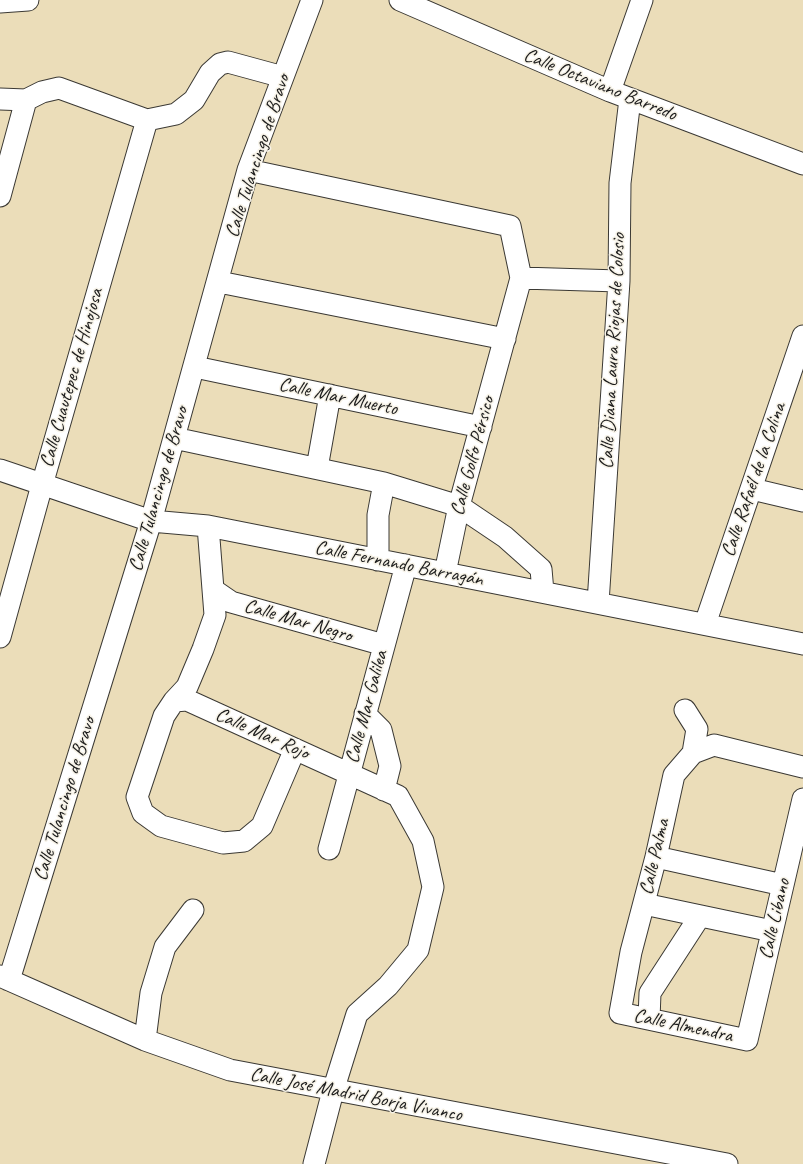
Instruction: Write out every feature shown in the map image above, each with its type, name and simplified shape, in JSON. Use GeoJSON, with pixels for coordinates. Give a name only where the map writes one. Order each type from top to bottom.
{"type":"FeatureCollection","features":[{"type":"Feature","properties":{"kind":"street"},"geometry":{"type":"LineString","coordinates":[[0,2],[28,0]]}},
{"type":"Feature","properties":{"kind":"street","name":"Calle Tulancingo de Bravo"},"geometry":{"type":"LineString","coordinates":[[4,978],[151,521],[219,282],[248,170],[312,0]]}},
{"type":"Feature","properties":{"kind":"street","name":"Calle Octaviano Barredo"},"geometry":{"type":"LineString","coordinates":[[400,0],[610,91],[803,164]]}},
{"type":"Feature","properties":{"kind":"street"},"geometry":{"type":"LineString","coordinates":[[610,91],[642,0]]}},
{"type":"Feature","properties":{"kind":"street"},"geometry":{"type":"LineString","coordinates":[[0,100],[26,100],[42,92],[59,88],[147,120],[176,114],[194,100],[210,73],[220,64],[228,62],[283,77]]}},
{"type":"Feature","properties":{"kind":"street","name":"Calle Diana Laura Riojas de Colosio"},"geometry":{"type":"LineString","coordinates":[[598,603],[619,282],[620,184],[630,99]]}},
{"type":"Feature","properties":{"kind":"street"},"geometry":{"type":"LineString","coordinates":[[0,196],[26,100]]}},
{"type":"Feature","properties":{"kind":"street","name":"Calle Cuautepec de Hinojosa"},"geometry":{"type":"LineString","coordinates":[[0,637],[147,120]]}},
{"type":"Feature","properties":{"kind":"street"},"geometry":{"type":"LineString","coordinates":[[248,170],[510,226],[521,278],[619,282]]}},
{"type":"Feature","properties":{"kind":"street","name":"Calle Golfo Pérsico"},"geometry":{"type":"LineString","coordinates":[[445,573],[459,506],[521,278]]}},
{"type":"Feature","properties":{"kind":"street"},"geometry":{"type":"LineString","coordinates":[[219,282],[505,339]]}},
{"type":"Feature","properties":{"kind":"street","name":"Calle Rafaél de la Colina"},"geometry":{"type":"LineString","coordinates":[[705,624],[799,360],[803,336]]}},
{"type":"Feature","properties":{"kind":"street","name":"Calle Mar Muerto"},"geometry":{"type":"LineString","coordinates":[[195,367],[481,427]]}},
{"type":"Feature","properties":{"kind":"street"},"geometry":{"type":"LineString","coordinates":[[317,468],[330,395]]}},
{"type":"Feature","properties":{"kind":"street"},"geometry":{"type":"LineString","coordinates":[[174,438],[384,483],[459,506],[505,537],[541,569],[543,592]]}},
{"type":"Feature","properties":{"kind":"street","name":"Calle Fernando Barragán"},"geometry":{"type":"LineString","coordinates":[[0,470],[151,521],[208,526],[803,644]]}},
{"type":"Feature","properties":{"kind":"street"},"geometry":{"type":"LineString","coordinates":[[378,560],[378,515],[384,483]]}},
{"type":"Feature","properties":{"kind":"street"},"geometry":{"type":"LineString","coordinates":[[752,489],[803,501]]}},
{"type":"Feature","properties":{"kind":"street"},"geometry":{"type":"LineString","coordinates":[[208,526],[215,615],[187,687],[174,701],[164,716],[137,797],[143,813],[161,826],[223,843],[244,841],[262,826],[295,749]]}},
{"type":"Feature","properties":{"kind":"street","name":"Calle Mar Galilea"},"geometry":{"type":"LineString","coordinates":[[329,849],[348,774],[406,565]]}},
{"type":"Feature","properties":{"kind":"street","name":"Calle Mar Negro"},"geometry":{"type":"LineString","coordinates":[[214,591],[231,602],[384,645]]}},
{"type":"Feature","properties":{"kind":"street","name":"Calle Mar Rojo"},"geometry":{"type":"LineString","coordinates":[[174,701],[187,700],[398,796],[423,841],[433,887],[418,950],[388,986],[357,1014],[333,1091]]}},
{"type":"Feature","properties":{"kind":"street"},"geometry":{"type":"LineString","coordinates":[[685,710],[697,729],[693,753]]}},
{"type":"Feature","properties":{"kind":"street"},"geometry":{"type":"LineString","coordinates":[[365,714],[381,730],[390,766],[384,790]]}},
{"type":"Feature","properties":{"kind":"street"},"geometry":{"type":"LineString","coordinates":[[693,753],[714,745],[803,767]]}},
{"type":"Feature","properties":{"kind":"street","name":"Calle Palma"},"geometry":{"type":"LineString","coordinates":[[620,1013],[631,952],[656,858],[674,775],[693,753]]}},
{"type":"Feature","properties":{"kind":"street","name":"Calle Libano"},"geometry":{"type":"LineString","coordinates":[[747,1040],[803,799]]}},
{"type":"Feature","properties":{"kind":"street"},"geometry":{"type":"LineString","coordinates":[[656,858],[783,885]]}},
{"type":"Feature","properties":{"kind":"street"},"geometry":{"type":"LineString","coordinates":[[644,904],[772,931]]}},
{"type":"Feature","properties":{"kind":"street"},"geometry":{"type":"LineString","coordinates":[[145,1040],[151,993],[165,947],[193,910]]}},
{"type":"Feature","properties":{"kind":"street"},"geometry":{"type":"LineString","coordinates":[[649,1019],[650,993],[700,916]]}},
{"type":"Feature","properties":{"kind":"street","name":"Calle José Madrid Borja Vivanco"},"geometry":{"type":"LineString","coordinates":[[4,978],[145,1040],[230,1070],[333,1091],[727,1164]]}},
{"type":"Feature","properties":{"kind":"street","name":"Calle Almendra"},"geometry":{"type":"LineString","coordinates":[[620,1013],[747,1040]]}},
{"type":"Feature","properties":{"kind":"street"},"geometry":{"type":"LineString","coordinates":[[314,1164],[333,1091]]}}]}
